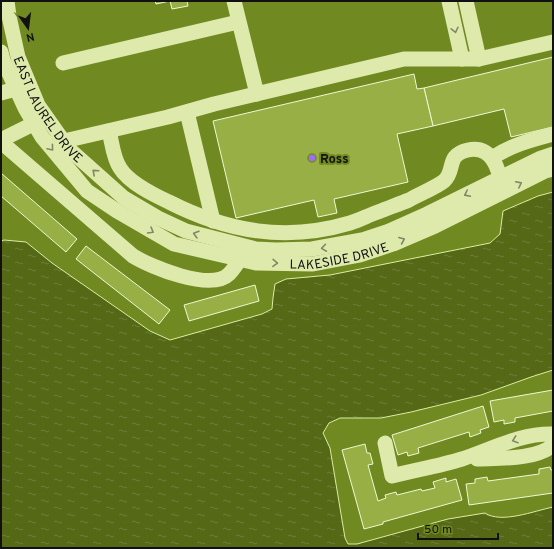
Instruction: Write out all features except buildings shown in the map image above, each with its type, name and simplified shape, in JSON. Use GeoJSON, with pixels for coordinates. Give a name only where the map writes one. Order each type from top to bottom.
{"type":"FeatureCollection","features":[{"type":"Feature","properties":{"kind":"street","name":"EAST LAUREL DRIVE"},"geometry":{"type":"LineString","coordinates":[[7,1],[8,16],[23,86]]}},
{"type":"Feature","properties":{"kind":"street"},"geometry":{"type":"LineString","coordinates":[[234,1],[257,94]]}},
{"type":"Feature","properties":{"kind":"street"},"geometry":{"type":"LineString","coordinates":[[449,1],[462,59]]}},
{"type":"Feature","properties":{"kind":"street"},"geometry":{"type":"LineString","coordinates":[[466,1],[479,58]]}},
{"type":"Feature","properties":{"kind":"street"},"geometry":{"type":"LineString","coordinates":[[63,63],[238,22]]}},
{"type":"Feature","properties":{"kind":"street"},"geometry":{"type":"LineString","coordinates":[[64,141],[404,59],[479,58],[553,42]]}},
{"type":"Feature","properties":{"kind":"street","name":"EAST LAUREL DRIVE"},"geometry":{"type":"LineString","coordinates":[[1,52],[3,60],[38,105],[42,137],[87,191],[120,205]]}},
{"type":"Feature","properties":{"kind":"street"},"geometry":{"type":"LineString","coordinates":[[1,93],[23,86]]}},
{"type":"Feature","properties":{"kind":"street"},"geometry":{"type":"LineString","coordinates":[[187,112],[213,221]]}},
{"type":"Feature","properties":{"kind":"street","name":"EAST LAUREL DRIVE"},"geometry":{"type":"LineString","coordinates":[[40,120],[64,141],[69,149],[120,205]]}},
{"type":"Feature","properties":{"kind":"street"},"geometry":{"type":"LineString","coordinates":[[40,120],[1,141],[133,256],[145,263],[193,280],[209,281],[221,279],[229,275],[240,259]]}},
{"type":"Feature","properties":{"kind":"street"},"geometry":{"type":"LineString","coordinates":[[109,131],[119,168],[128,178],[156,196],[190,213],[213,221],[258,232],[286,233],[316,230],[350,223],[407,200],[444,181],[449,174],[452,162],[458,154],[469,150],[481,151],[492,158],[496,164],[501,185]]}},
{"type":"Feature","properties":{"kind":"street"},"geometry":{"type":"LineString","coordinates":[[492,158],[504,150],[521,143],[553,134]]}},
{"type":"Feature","properties":{"kind":"street","name":"LAKESIDE DRIVE"},"geometry":{"type":"LineString","coordinates":[[120,205],[174,244],[256,263],[313,264],[360,255],[393,244],[435,226],[542,158],[553,154]]}},
{"type":"Feature","properties":{"kind":"street","name":"LAKESIDE DRIVE"},"geometry":{"type":"LineString","coordinates":[[120,205],[158,218],[186,231],[256,249],[312,249],[362,240],[389,231],[501,185],[553,169]]}},
{"type":"Feature","properties":{"kind":"street"},"geometry":{"type":"LineString","coordinates":[[385,443],[392,476],[460,460],[499,446],[516,438],[553,434]]}},
{"type":"Feature","properties":{"kind":"street"},"geometry":{"type":"LineString","coordinates":[[460,460],[517,457],[544,451],[553,445]]}},
{"type":"Feature","properties":{"kind":"water"},"geometry":{"type":"Polygon","coordinates":[[[553,192],[553,370],[481,395],[411,412],[381,418],[340,418],[329,423],[323,433],[330,448],[345,538],[348,544],[357,544],[448,519],[485,513],[500,517],[518,516],[553,507],[553,548],[1,548],[1,241],[26,242],[52,263],[150,331],[170,340],[262,314],[272,309],[275,284],[286,279],[330,275],[490,243],[500,234],[503,211],[538,196],[553,192]]]}},
{"type":"Feature","properties":{"kind":"place","name":"Ross"},"geometry":{"type":"Point","coordinates":[312,158]}}]}
